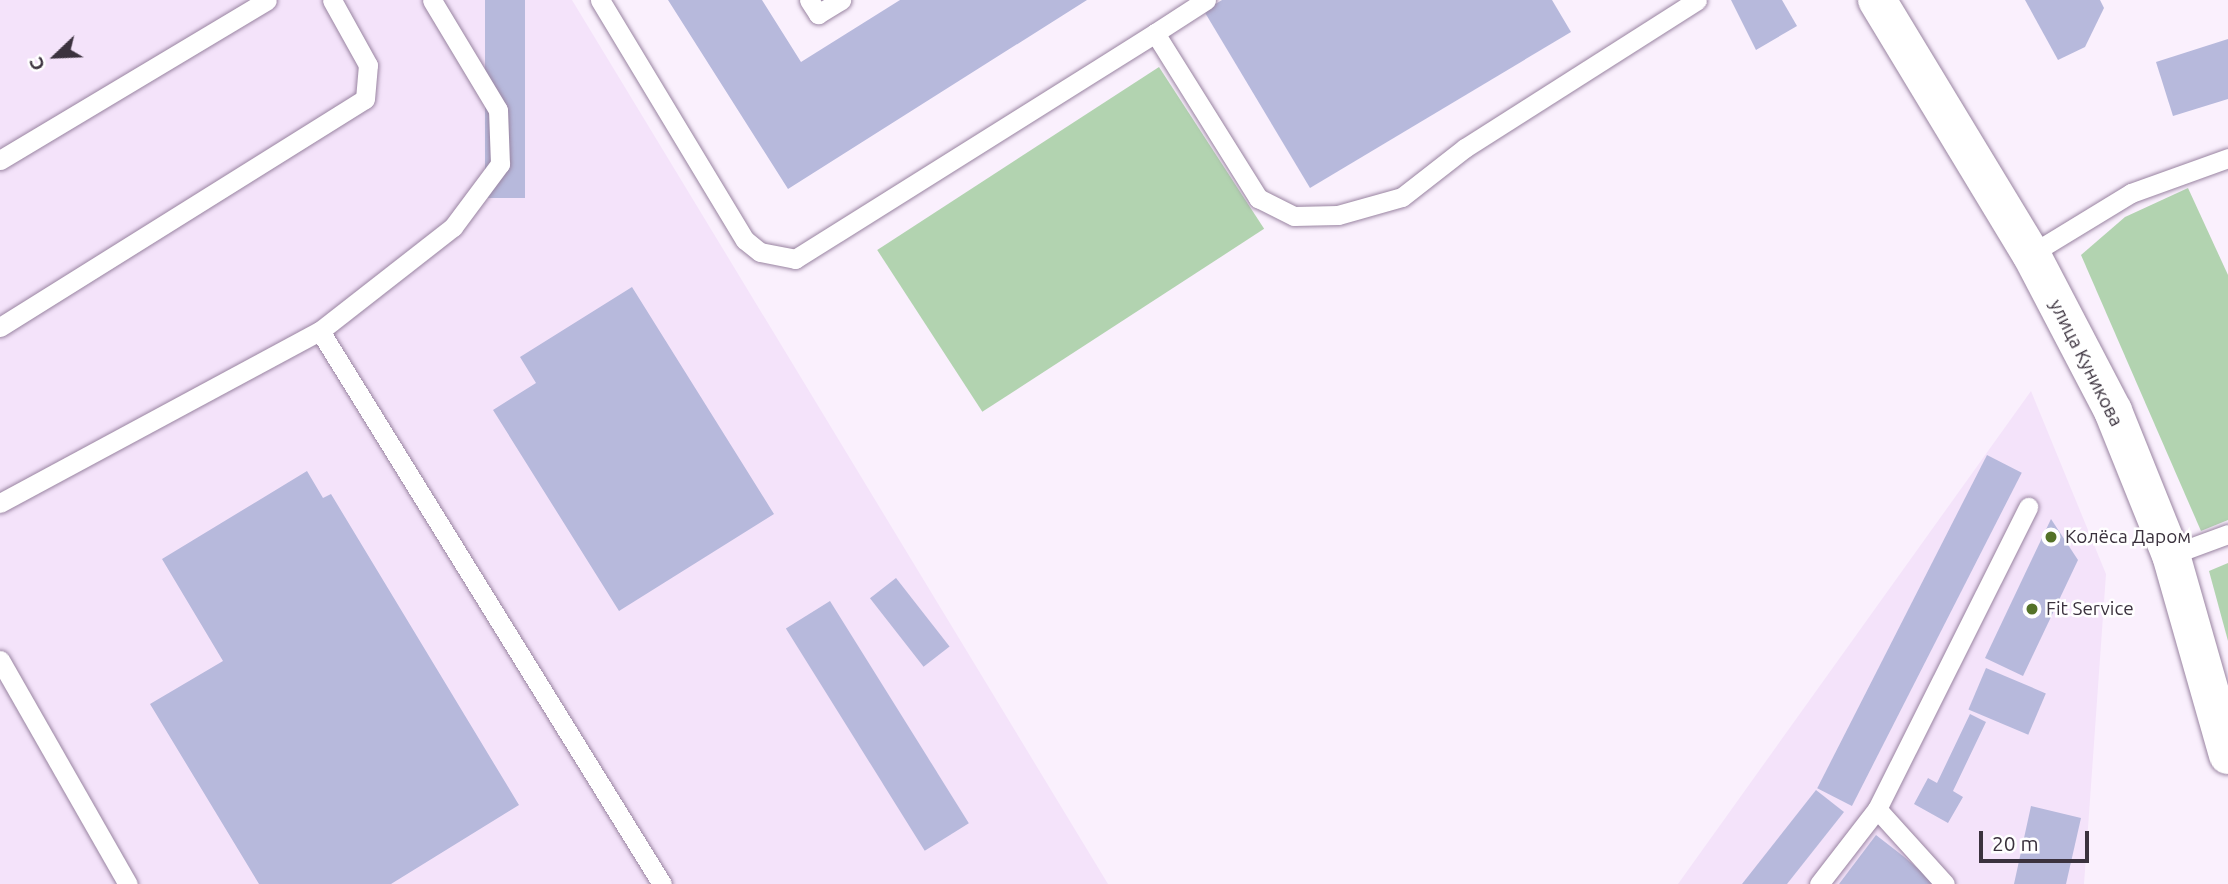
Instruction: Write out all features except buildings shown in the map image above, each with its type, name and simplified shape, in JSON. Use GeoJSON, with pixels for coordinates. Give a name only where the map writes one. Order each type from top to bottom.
{"type":"FeatureCollection","features":[{"type":"Feature","properties":{"kind":"street","name":"улица Куникова"},"geometry":{"type":"LineString","coordinates":[[1877,0],[2031,254],[2113,411],[2171,555],[2228,755]]}},
{"type":"Feature","properties":{"kind":"lane"},"geometry":{"type":"LineString","coordinates":[[0,160],[267,0]]}},
{"type":"Feature","properties":{"kind":"lane"},"geometry":{"type":"LineString","coordinates":[[0,327],[365,99],[368,65],[332,0]]}},
{"type":"Feature","properties":{"kind":"lane"},"geometry":{"type":"LineString","coordinates":[[0,503],[320,331],[453,227],[500,164],[498,110],[432,0]]}},
{"type":"Feature","properties":{"kind":"lane"},"geometry":{"type":"LineString","coordinates":[[600,0],[745,240],[760,252],[794,260],[1206,0]]}},
{"type":"Feature","properties":{"kind":"lane"},"geometry":{"type":"LineString","coordinates":[[809,0],[818,14],[841,0]]}},
{"type":"Feature","properties":{"kind":"lane"},"geometry":{"type":"LineString","coordinates":[[1156,33],[1258,198],[1294,216],[1338,215],[1402,197],[1465,148],[1697,0]]}},
{"type":"Feature","properties":{"kind":"lane"},"geometry":{"type":"LineString","coordinates":[[2031,254],[2131,193],[2228,158]]}},
{"type":"Feature","properties":{"kind":"lane"},"geometry":{"type":"LineString","coordinates":[[320,331],[662,884]]}},
{"type":"Feature","properties":{"kind":"lane"},"geometry":{"type":"LineString","coordinates":[[1819,884],[1877,809],[2028,507]]}},
{"type":"Feature","properties":{"kind":"lane"},"geometry":{"type":"LineString","coordinates":[[2171,555],[2228,534]]}},
{"type":"Feature","properties":{"kind":"lane"},"geometry":{"type":"LineString","coordinates":[[0,660],[128,884]]}},
{"type":"Feature","properties":{"kind":"lane"},"geometry":{"type":"LineString","coordinates":[[1877,809],[1945,884]]}},
{"type":"Feature","properties":{"kind":"shaded area"},"geometry":{"type":"Polygon","coordinates":[[[0,0],[572,0],[1108,884],[0,884],[0,0]]]}},
{"type":"Feature","properties":{"kind":"shaded area"},"geometry":{"type":"Polygon","coordinates":[[[2031,391],[2106,574],[2084,884],[1678,884],[2031,391]]]}},
{"type":"Feature","properties":{"kind":"green space"},"geometry":{"type":"Polygon","coordinates":[[[1159,67],[1264,229],[982,412],[877,250],[1159,67]]]}},
{"type":"Feature","properties":{"kind":"green space"},"geometry":{"type":"Polygon","coordinates":[[[2188,188],[2228,275],[2228,520],[2201,531],[2081,255],[2125,217],[2188,188]]]}},
{"type":"Feature","properties":{"kind":"green space"},"geometry":{"type":"Polygon","coordinates":[[[2228,563],[2228,641],[2209,571],[2228,563]]]}},
{"type":"Feature","properties":{"kind":"place","name":"Колёса Даром"},"geometry":{"type":"Point","coordinates":[2051,537]}},
{"type":"Feature","properties":{"kind":"place","name":"Fit Service"},"geometry":{"type":"Point","coordinates":[2032,609]}}]}
